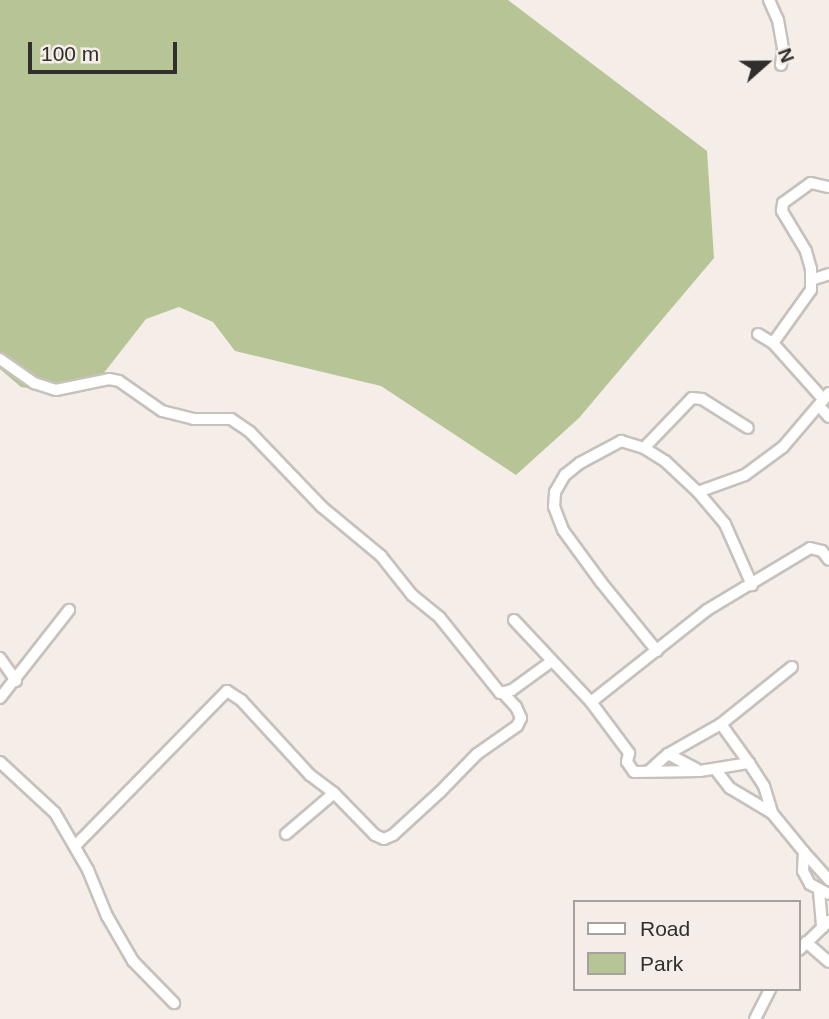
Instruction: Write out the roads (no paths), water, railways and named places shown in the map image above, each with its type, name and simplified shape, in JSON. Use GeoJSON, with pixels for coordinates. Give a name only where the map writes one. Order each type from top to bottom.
{"type":"FeatureCollection","features":[{"type":"Feature","properties":{"kind":"street"},"geometry":{"type":"LineString","coordinates":[[769,0],[778,20],[783,49],[780,65]]}},
{"type":"Feature","properties":{"kind":"street"},"geometry":{"type":"LineString","coordinates":[[773,343],[811,290],[806,251],[782,211],[783,203],[811,183],[829,187]]}},
{"type":"Feature","properties":{"kind":"street"},"geometry":{"type":"LineString","coordinates":[[811,280],[829,274]]}},
{"type":"Feature","properties":{"kind":"street"},"geometry":{"type":"LineString","coordinates":[[758,334],[773,343],[824,400],[829,417]]}},
{"type":"Feature","properties":{"kind":"street"},"geometry":{"type":"LineString","coordinates":[[0,359],[34,383],[56,390],[109,379],[119,381],[162,411],[193,419],[231,419],[241,425],[322,507],[382,556],[412,595],[440,618],[478,668],[516,707],[521,718],[517,726],[477,754],[393,835],[384,839],[375,835],[334,793],[310,775],[241,700],[227,691],[75,846]]}},
{"type":"Feature","properties":{"kind":"street"},"geometry":{"type":"LineString","coordinates":[[644,448],[692,398],[702,399],[748,428]]}},
{"type":"Feature","properties":{"kind":"street"},"geometry":{"type":"LineString","coordinates":[[698,492],[745,475],[783,447],[824,400]]}},
{"type":"Feature","properties":{"kind":"street"},"geometry":{"type":"LineString","coordinates":[[657,651],[563,530],[554,507],[555,492],[565,475],[580,463],[621,441],[644,448],[665,461],[698,492],[731,535],[752,585]]}},
{"type":"Feature","properties":{"kind":"street"},"geometry":{"type":"LineString","coordinates":[[591,702],[707,610],[810,548],[822,551],[829,560]]}},
{"type":"Feature","properties":{"kind":"street"},"geometry":{"type":"LineString","coordinates":[[0,698],[16,681],[69,610]]}},
{"type":"Feature","properties":{"kind":"street"},"geometry":{"type":"LineString","coordinates":[[514,620],[591,702],[629,753],[630,768],[634,772],[700,771],[749,763]]}},
{"type":"Feature","properties":{"kind":"street"},"geometry":{"type":"LineString","coordinates":[[0,658],[16,681]]}},
{"type":"Feature","properties":{"kind":"street"},"geometry":{"type":"LineString","coordinates":[[503,694],[552,661]]}},
{"type":"Feature","properties":{"kind":"street"},"geometry":{"type":"LineString","coordinates":[[648,772],[668,754],[721,724],[792,667]]}},
{"type":"Feature","properties":{"kind":"street"},"geometry":{"type":"LineString","coordinates":[[721,724],[764,786],[772,813]]}},
{"type":"Feature","properties":{"kind":"street"},"geometry":{"type":"LineString","coordinates":[[668,754],[700,771]]}},
{"type":"Feature","properties":{"kind":"street"},"geometry":{"type":"LineString","coordinates":[[0,762],[55,813],[75,846],[133,961],[174,1003]]}},
{"type":"Feature","properties":{"kind":"street"},"geometry":{"type":"LineString","coordinates":[[715,769],[730,788],[772,813],[829,880]]}},
{"type":"Feature","properties":{"kind":"street"},"geometry":{"type":"LineString","coordinates":[[286,834],[334,793]]}},
{"type":"Feature","properties":{"kind":"street"},"geometry":{"type":"LineString","coordinates":[[804,852],[803,871],[824,892],[825,925],[803,946],[829,962]]}},
{"type":"Feature","properties":{"kind":"street"},"geometry":{"type":"LineString","coordinates":[[755,1019],[769,991]]}}]}
